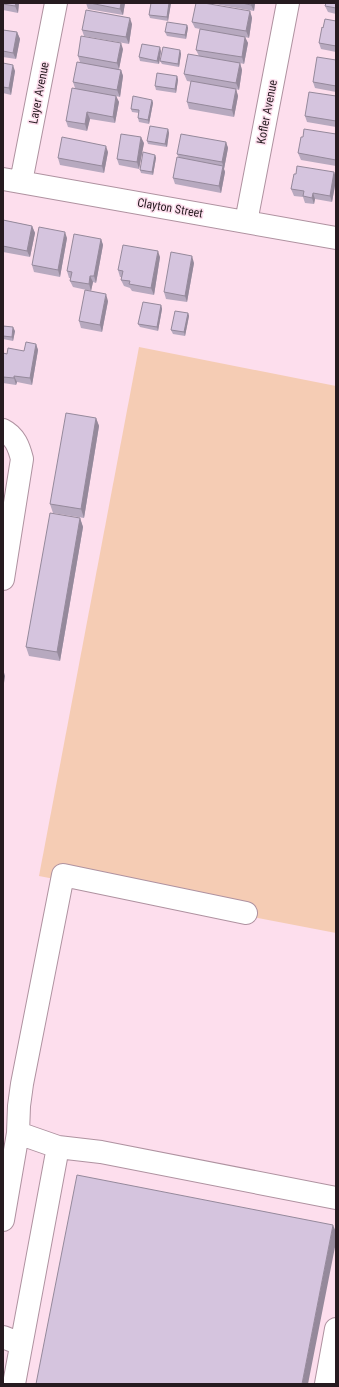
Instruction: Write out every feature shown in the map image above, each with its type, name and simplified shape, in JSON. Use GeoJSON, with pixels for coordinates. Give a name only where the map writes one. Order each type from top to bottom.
{"type":"FeatureCollection","features":[{"type":"Feature","properties":{"kind":"street","name":"Layer Avenue"},"geometry":{"type":"LineString","coordinates":[[12,181],[56,3]]}},
{"type":"Feature","properties":{"kind":"street","name":"Kofler Avenue"},"geometry":{"type":"LineString","coordinates":[[246,222],[288,3]]}},
{"type":"Feature","properties":{"kind":"street","name":"Clayton Street"},"geometry":{"type":"LineString","coordinates":[[12,181],[336,238]]}},
{"type":"Feature","properties":{"kind":"street"},"geometry":{"type":"LineString","coordinates":[[3,430],[12,436],[19,445],[22,459],[3,579]]}},
{"type":"Feature","properties":{"kind":"street"},"geometry":{"type":"LineString","coordinates":[[3,1220],[18,1133],[19,1106],[22,1084],[62,875],[246,913]]}},
{"type":"Feature","properties":{"kind":"street"},"geometry":{"type":"LineString","coordinates":[[18,1133],[58,1147],[101,1152],[336,1198]]}},
{"type":"Feature","properties":{"kind":"street"},"geometry":{"type":"LineString","coordinates":[[14,1384],[12,1340],[58,1147]]}},
{"type":"Feature","properties":{"kind":"street"},"geometry":{"type":"LineString","coordinates":[[326,1384],[336,1329]]}},
{"type":"Feature","properties":{"kind":"shaded area"},"geometry":{"type":"Polygon","coordinates":[[[139,347],[336,386],[336,933],[39,876],[139,347]]]}},
{"type":"Feature","properties":{"kind":"building"},"geometry":{"type":"Polygon","coordinates":[[[3,3],[16,3],[15,6],[3,3]]]}},
{"type":"Feature","properties":{"kind":"building"},"geometry":{"type":"Polygon","coordinates":[[[90,3],[121,3],[120,9],[90,3]]]}},
{"type":"Feature","properties":{"kind":"building"},"geometry":{"type":"Polygon","coordinates":[[[151,3],[169,3],[167,17],[149,15],[151,3]]]}},
{"type":"Feature","properties":{"kind":"building"},"geometry":{"type":"Polygon","coordinates":[[[196,3],[250,11],[246,31],[192,22],[196,3]]]}},
{"type":"Feature","properties":{"kind":"building"},"geometry":{"type":"Polygon","coordinates":[[[326,3],[336,3],[336,8],[325,6],[326,3]]]}},
{"type":"Feature","properties":{"kind":"building"},"geometry":{"type":"Polygon","coordinates":[[[86,10],[130,18],[126,37],[82,30],[86,10]]]}},
{"type":"Feature","properties":{"kind":"building"},"geometry":{"type":"Polygon","coordinates":[[[325,19],[336,21],[336,46],[319,43],[325,19]]]}},
{"type":"Feature","properties":{"kind":"building"},"geometry":{"type":"Polygon","coordinates":[[[167,22],[187,25],[185,35],[165,32],[167,22]]]}},
{"type":"Feature","properties":{"kind":"building"},"geometry":{"type":"Polygon","coordinates":[[[200,29],[245,37],[242,57],[196,50],[200,29]]]}},
{"type":"Feature","properties":{"kind":"building"},"geometry":{"type":"Polygon","coordinates":[[[3,30],[17,32],[13,53],[3,51],[3,30]]]}},
{"type":"Feature","properties":{"kind":"building"},"geometry":{"type":"Polygon","coordinates":[[[81,36],[121,43],[117,63],[78,56],[81,36]]]}},
{"type":"Feature","properties":{"kind":"building"},"geometry":{"type":"Polygon","coordinates":[[[142,44],[160,47],[157,61],[139,57],[142,44]]]}},
{"type":"Feature","properties":{"kind":"building"},"geometry":{"type":"Polygon","coordinates":[[[163,47],[180,50],[178,64],[160,61],[163,47]]]}},
{"type":"Feature","properties":{"kind":"building"},"geometry":{"type":"Polygon","coordinates":[[[188,54],[240,63],[236,83],[184,74],[188,54]]]}},
{"type":"Feature","properties":{"kind":"building"},"geometry":{"type":"Polygon","coordinates":[[[317,57],[336,60],[336,86],[313,82],[317,57]]]}},
{"type":"Feature","properties":{"kind":"building"},"geometry":{"type":"Polygon","coordinates":[[[77,62],[121,70],[117,90],[73,82],[77,62]]]}},
{"type":"Feature","properties":{"kind":"building"},"geometry":{"type":"Polygon","coordinates":[[[3,63],[13,65],[9,88],[3,87],[3,63]]]}},
{"type":"Feature","properties":{"kind":"building"},"geometry":{"type":"Polygon","coordinates":[[[157,73],[177,76],[175,89],[155,86],[157,73]]]}},
{"type":"Feature","properties":{"kind":"building"},"geometry":{"type":"Polygon","coordinates":[[[191,81],[236,89],[232,110],[187,102],[191,81]]]}},
{"type":"Feature","properties":{"kind":"building"},"geometry":{"type":"Polygon","coordinates":[[[72,88],[116,96],[113,117],[87,112],[85,124],[66,121],[72,88]]]}},
{"type":"Feature","properties":{"kind":"building"},"geometry":{"type":"Polygon","coordinates":[[[309,92],[336,96],[336,121],[305,116],[309,92]]]}},
{"type":"Feature","properties":{"kind":"building"},"geometry":{"type":"Polygon","coordinates":[[[133,96],[152,100],[148,120],[138,118],[139,110],[131,109],[133,96]]]}},
{"type":"Feature","properties":{"kind":"building"},"geometry":{"type":"Polygon","coordinates":[[[150,126],[168,129],[165,144],[147,141],[150,126]]]}},
{"type":"Feature","properties":{"kind":"building"},"geometry":{"type":"Polygon","coordinates":[[[304,129],[336,134],[336,160],[298,153],[304,129]]]}},
{"type":"Feature","properties":{"kind":"building"},"geometry":{"type":"Polygon","coordinates":[[[121,134],[141,137],[137,162],[117,159],[121,134]]]}},
{"type":"Feature","properties":{"kind":"building"},"geometry":{"type":"Polygon","coordinates":[[[181,134],[226,142],[222,162],[177,154],[181,134]]]}},
{"type":"Feature","properties":{"kind":"building"},"geometry":{"type":"Polygon","coordinates":[[[62,137],[106,146],[102,166],[58,158],[62,137]]]}},
{"type":"Feature","properties":{"kind":"building"},"geometry":{"type":"Polygon","coordinates":[[[143,152],[155,155],[152,172],[140,170],[143,152]]]}},
{"type":"Feature","properties":{"kind":"building"},"geometry":{"type":"Polygon","coordinates":[[[177,157],[223,166],[219,186],[173,178],[177,157]]]}},
{"type":"Feature","properties":{"kind":"building"},"geometry":{"type":"Polygon","coordinates":[[[297,166],[334,172],[330,196],[313,193],[312,198],[303,196],[304,191],[291,189],[297,166]]]}},
{"type":"Feature","properties":{"kind":"building"},"geometry":{"type":"Polygon","coordinates":[[[3,220],[32,226],[27,251],[3,246],[3,220]]]}},
{"type":"Feature","properties":{"kind":"building"},"geometry":{"type":"Polygon","coordinates":[[[39,227],[65,232],[58,270],[32,265],[39,227]]]}},
{"type":"Feature","properties":{"kind":"building"},"geometry":{"type":"Polygon","coordinates":[[[74,234],[101,239],[94,276],[90,276],[89,284],[70,281],[72,272],[67,271],[74,234]]]}},
{"type":"Feature","properties":{"kind":"building"},"geometry":{"type":"Polygon","coordinates":[[[123,245],[158,251],[151,288],[129,284],[130,281],[121,280],[123,271],[118,270],[123,245]]]}},
{"type":"Feature","properties":{"kind":"building"},"geometry":{"type":"Polygon","coordinates":[[[171,252],[192,256],[185,296],[164,292],[171,252]]]}},
{"type":"Feature","properties":{"kind":"building"},"geometry":{"type":"Polygon","coordinates":[[[85,290],[106,294],[100,325],[79,321],[85,290]]]}},
{"type":"Feature","properties":{"kind":"building"},"geometry":{"type":"Polygon","coordinates":[[[143,302],[161,305],[157,327],[138,324],[143,302]]]}},
{"type":"Feature","properties":{"kind":"building"},"geometry":{"type":"Polygon","coordinates":[[[175,311],[188,313],[184,332],[171,330],[175,311]]]}},
{"type":"Feature","properties":{"kind":"building"},"geometry":{"type":"Polygon","coordinates":[[[3,326],[13,327],[12,337],[3,336],[3,326]]]}},
{"type":"Feature","properties":{"kind":"building"},"geometry":{"type":"Polygon","coordinates":[[[26,342],[36,344],[30,378],[14,376],[14,378],[3,377],[3,353],[7,354],[8,348],[24,351],[26,342]]]}},
{"type":"Feature","properties":{"kind":"building"},"geometry":{"type":"Polygon","coordinates":[[[66,413],[96,418],[81,509],[50,504],[66,413]]]}},
{"type":"Feature","properties":{"kind":"building"},"geometry":{"type":"Polygon","coordinates":[[[50,513],[80,518],[57,652],[26,647],[50,513]]]}},
{"type":"Feature","properties":{"kind":"building"},"geometry":{"type":"Polygon","coordinates":[[[77,1175],[333,1225],[302,1384],[36,1384],[77,1175]]]}}]}
